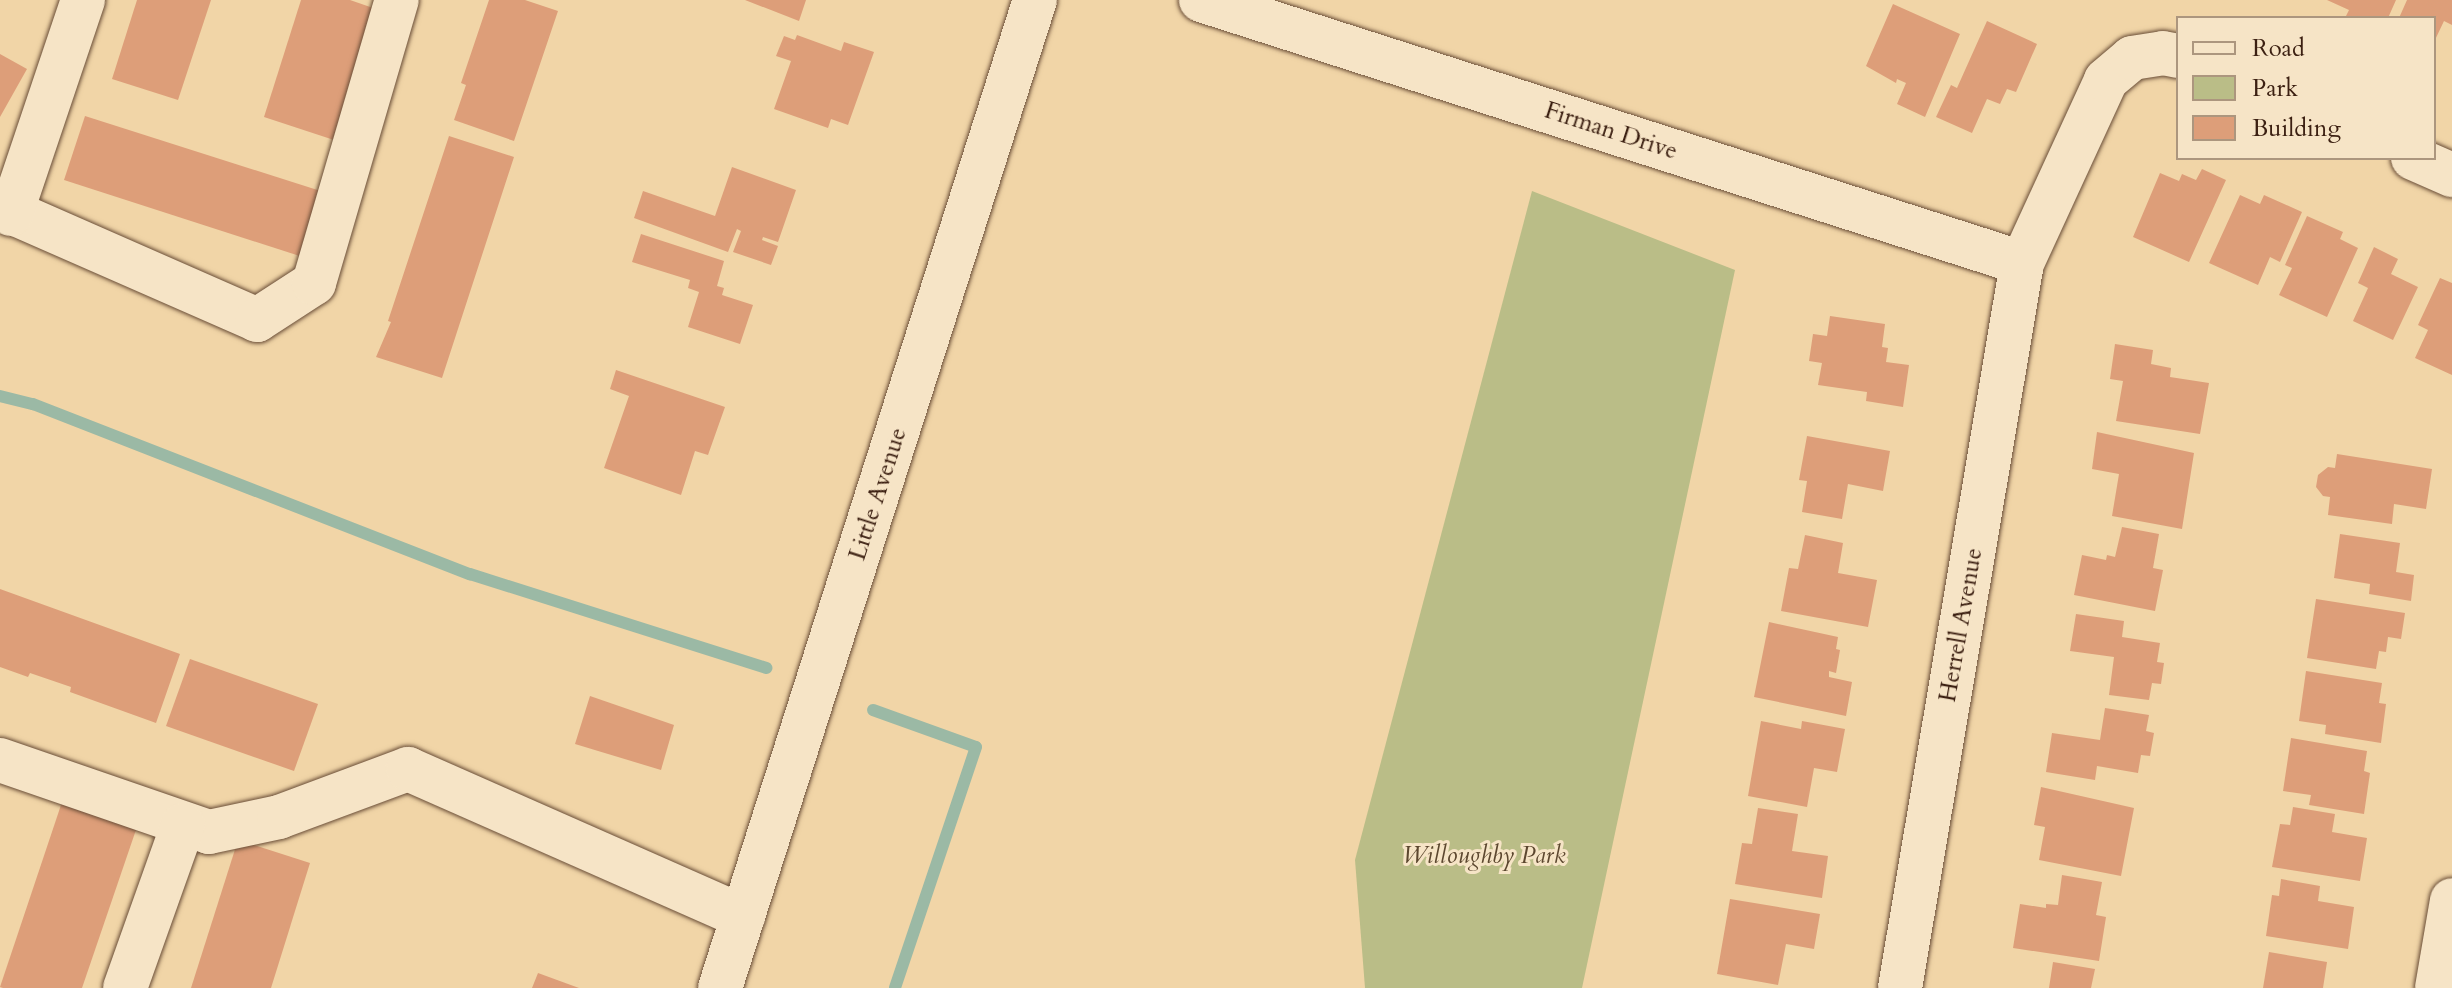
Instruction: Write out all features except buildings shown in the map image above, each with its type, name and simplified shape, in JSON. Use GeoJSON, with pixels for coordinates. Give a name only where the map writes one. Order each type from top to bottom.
{"type":"FeatureCollection","features":[{"type":"Feature","properties":{"kind":"street"},"geometry":{"type":"LineString","coordinates":[[83,0],[6,211],[257,320],[314,283],[397,0]]}},
{"type":"Feature","properties":{"kind":"street","name":"Little Avenue"},"geometry":{"type":"LineString","coordinates":[[720,988],[1035,0]]}},
{"type":"Feature","properties":{"kind":"street","name":"Firman Drive"},"geometry":{"type":"LineString","coordinates":[[1201,0],[2022,263]]}},
{"type":"Feature","properties":{"kind":"street","name":"Herrell Avenue"},"geometry":{"type":"LineString","coordinates":[[1900,988],[2022,263],[2106,80],[2132,58],[2163,53],[2176,56]]}},
{"type":"Feature","properties":{"kind":"street"},"geometry":{"type":"LineString","coordinates":[[2418,160],[2452,175]]}},
{"type":"Feature","properties":{"kind":"street"},"geometry":{"type":"LineString","coordinates":[[0,760],[209,832],[279,817],[408,769],[743,917]]}},
{"type":"Feature","properties":{"kind":"street"},"geometry":{"type":"LineString","coordinates":[[125,988],[183,825]]}},
{"type":"Feature","properties":{"kind":"street"},"geometry":{"type":"LineString","coordinates":[[2437,988],[2452,900]]}},
{"type":"Feature","properties":{"kind":"green space","name":"Willoughby Park"},"geometry":{"type":"Polygon","coordinates":[[[1532,191],[1735,270],[1582,988],[1365,988],[1355,860],[1532,191]]]}},
{"type":"Feature","properties":{"kind":"waterway"},"geometry":{"type":"LineString","coordinates":[[0,396],[33,404],[470,574],[766,668]]}},
{"type":"Feature","properties":{"kind":"waterway"},"geometry":{"type":"LineString","coordinates":[[873,710],[976,747],[895,988]]}}]}
